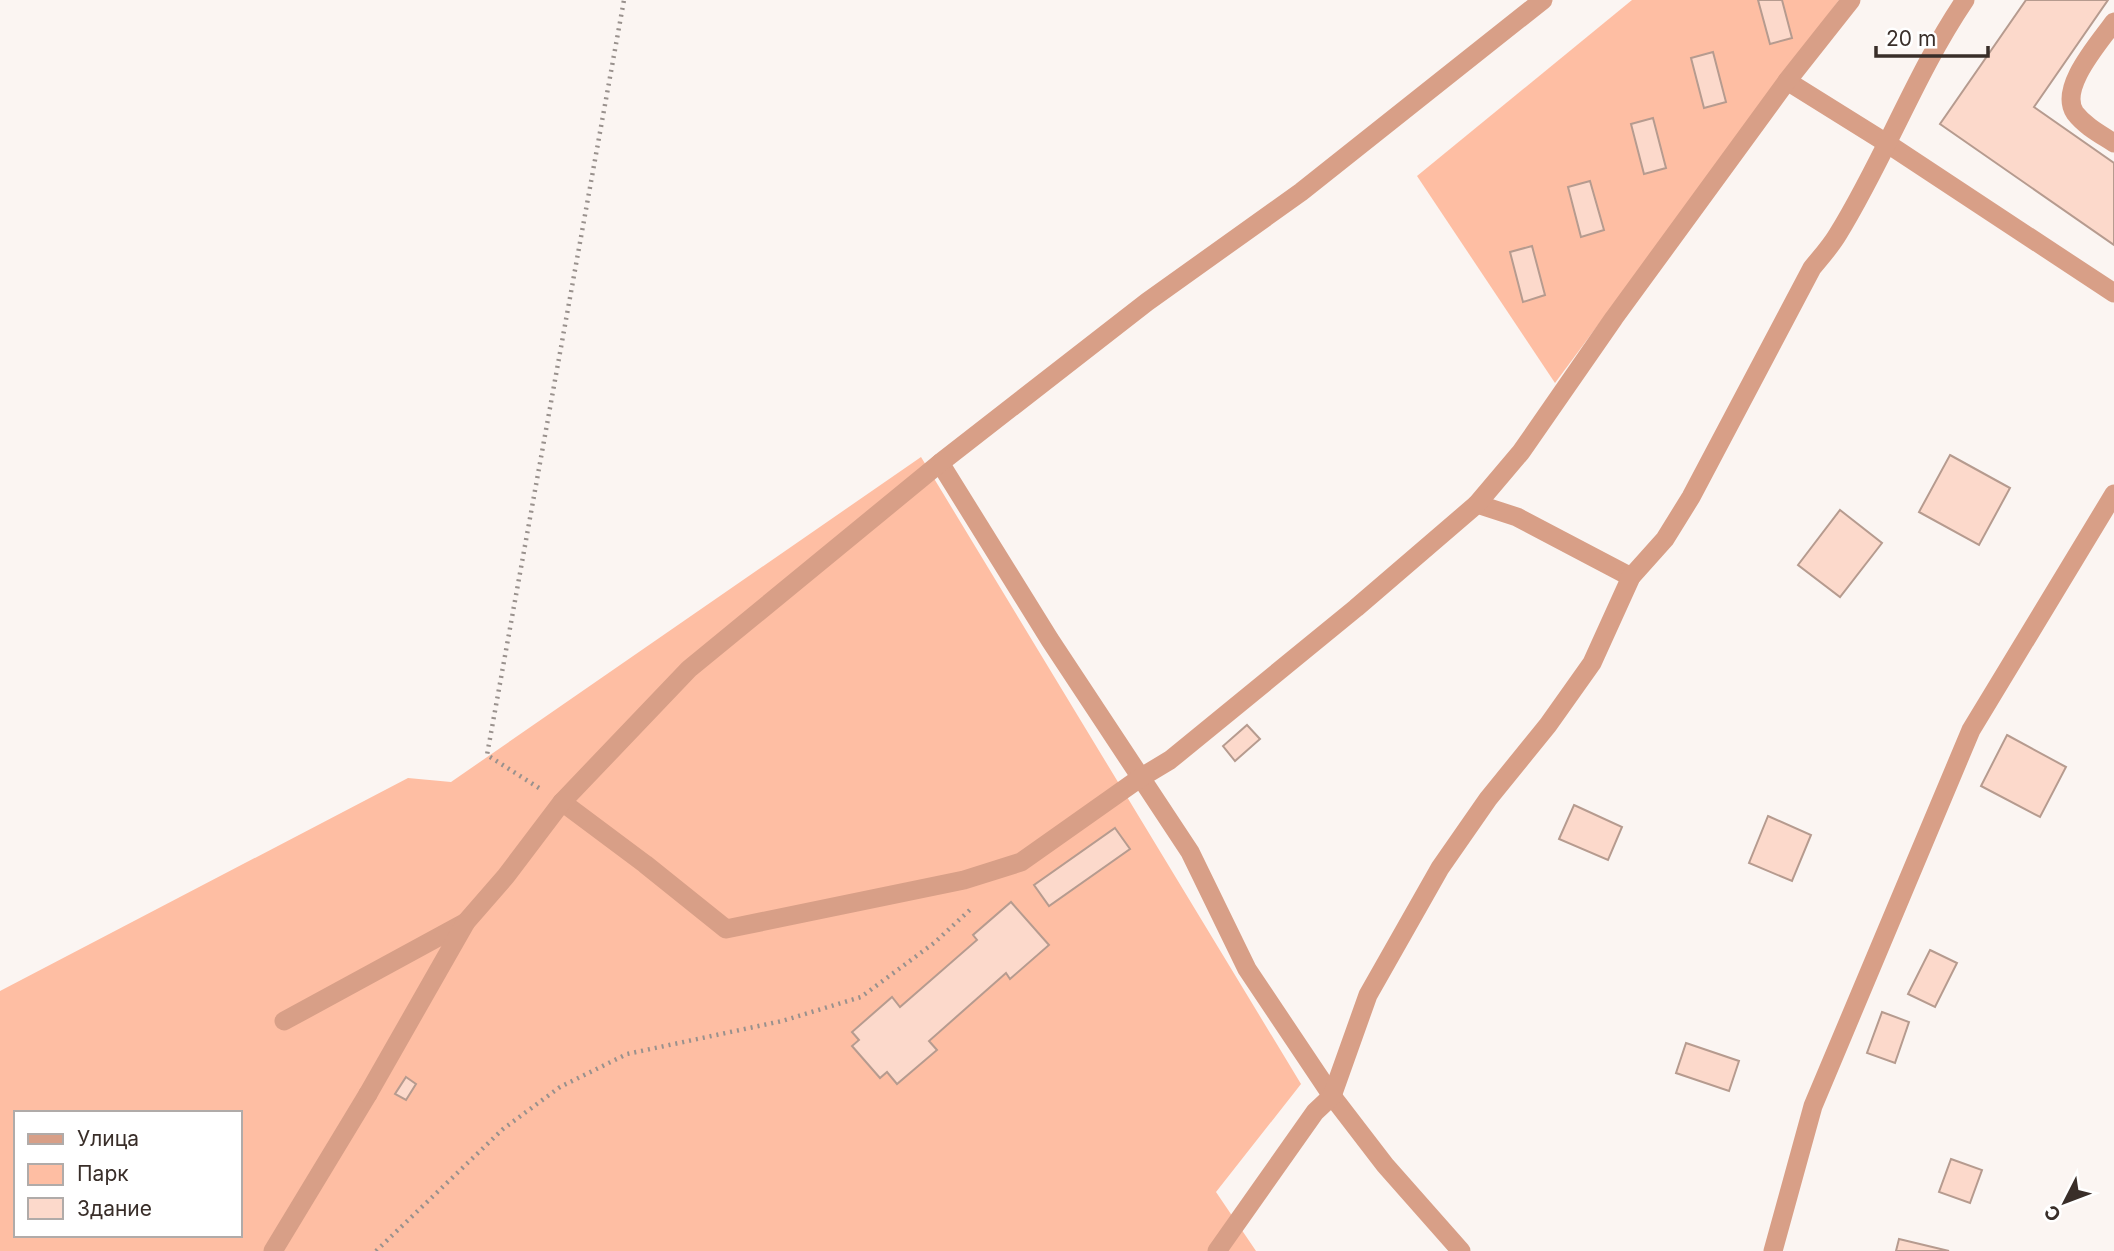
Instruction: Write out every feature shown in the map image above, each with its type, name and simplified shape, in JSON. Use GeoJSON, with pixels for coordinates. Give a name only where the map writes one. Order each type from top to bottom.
{"type":"FeatureCollection","features":[{"type":"Feature","properties":{"kind":"street"},"geometry":{"type":"LineString","coordinates":[[273,1251],[368,1094],[466,922],[506,876],[562,803],[689,669],[940,463],[1147,302],[1301,192],[1544,0]]}},
{"type":"Feature","properties":{"kind":"street"},"geometry":{"type":"LineString","coordinates":[[562,803],[645,864],[726,929],[964,880],[1021,862],[1170,760],[1356,608],[1477,504],[1521,452],[1614,318],[1787,81],[1852,0]]}},
{"type":"Feature","properties":{"kind":"street"},"geometry":{"type":"LineString","coordinates":[[1217,1251],[1315,1112],[1332,1096],[1368,995],[1440,868],[1488,799],[1548,725],[1592,663],[1631,577],[1665,539],[1691,497],[1812,268],[1837,236],[1888,144],[1941,36],[1965,0]]}},
{"type":"Feature","properties":{"kind":"street"},"geometry":{"type":"LineString","coordinates":[[2114,22],[2085,63],[2071,89],[2073,110],[2087,125],[2114,143]]}},
{"type":"Feature","properties":{"kind":"street"},"geometry":{"type":"LineString","coordinates":[[1787,81],[2114,293]]}},
{"type":"Feature","properties":{"kind":"street"},"geometry":{"type":"LineString","coordinates":[[940,463],[1050,640],[1190,852],[1247,969],[1332,1096],[1385,1166],[1461,1251]]}},
{"type":"Feature","properties":{"kind":"street"},"geometry":{"type":"LineString","coordinates":[[1773,1251],[1813,1106],[1971,730],[2114,494]]}},
{"type":"Feature","properties":{"kind":"street"},"geometry":{"type":"LineString","coordinates":[[1477,504],[1517,517],[1631,577]]}},
{"type":"Feature","properties":{"kind":"street"},"geometry":{"type":"LineString","coordinates":[[284,1021],[466,922]]}},
{"type":"Feature","properties":{"kind":"path"},"geometry":{"type":"LineString","coordinates":[[562,803],[487,755],[624,0]]}},
{"type":"Feature","properties":{"kind":"path"},"geometry":{"type":"LineString","coordinates":[[376,1251],[503,1129],[560,1087],[627,1054],[782,1021],[861,997],[934,943],[973,907]]}},
{"type":"Feature","properties":{"kind":"green space"},"geometry":{"type":"Polygon","coordinates":[[[1632,0],[1839,0],[1555,383],[1417,176],[1632,0]]]}},
{"type":"Feature","properties":{"kind":"green space"},"geometry":{"type":"Polygon","coordinates":[[[921,457],[1301,1084],[1216,1192],[1256,1251],[0,1251],[0,991],[408,778],[451,782],[921,457]]]}},
{"type":"Feature","properties":{"kind":"building"},"geometry":{"type":"Polygon","coordinates":[[[1758,0],[1782,0],[1792,38],[1770,44],[1758,0]]]}},
{"type":"Feature","properties":{"kind":"building"},"geometry":{"type":"Polygon","coordinates":[[[2026,0],[2108,0],[2034,107],[2114,163],[2114,245],[1940,124],[2026,0]]]}},
{"type":"Feature","properties":{"kind":"building"},"geometry":{"type":"Polygon","coordinates":[[[1713,52],[1726,102],[1704,108],[1691,58],[1713,52]]]}},
{"type":"Feature","properties":{"kind":"building"},"geometry":{"type":"Polygon","coordinates":[[[1653,118],[1666,168],[1644,174],[1631,124],[1653,118]]]}},
{"type":"Feature","properties":{"kind":"building"},"geometry":{"type":"Polygon","coordinates":[[[1590,181],[1604,230],[1581,237],[1568,187],[1590,181]]]}},
{"type":"Feature","properties":{"kind":"building"},"geometry":{"type":"Polygon","coordinates":[[[1532,246],[1545,295],[1523,302],[1510,252],[1532,246]]]}},
{"type":"Feature","properties":{"kind":"building"},"geometry":{"type":"Polygon","coordinates":[[[1950,455],[2010,488],[1979,545],[1919,512],[1950,455]]]}},
{"type":"Feature","properties":{"kind":"building"},"geometry":{"type":"Polygon","coordinates":[[[1840,510],[1882,543],[1840,597],[1798,565],[1840,510]]]}},
{"type":"Feature","properties":{"kind":"building"},"geometry":{"type":"Polygon","coordinates":[[[1247,725],[1260,739],[1235,761],[1223,746],[1247,725]]]}},
{"type":"Feature","properties":{"kind":"building"},"geometry":{"type":"Polygon","coordinates":[[[2007,735],[2066,767],[2040,817],[1981,786],[2007,735]]]}},
{"type":"Feature","properties":{"kind":"building"},"geometry":{"type":"Polygon","coordinates":[[[1574,805],[1622,827],[1608,860],[1559,839],[1574,805]]]}},
{"type":"Feature","properties":{"kind":"building"},"geometry":{"type":"Polygon","coordinates":[[[1768,816],[1811,835],[1792,881],[1749,863],[1768,816]]]}},
{"type":"Feature","properties":{"kind":"building"},"geometry":{"type":"Polygon","coordinates":[[[1115,828],[1130,849],[1049,906],[1034,885],[1115,828]]]}},
{"type":"Feature","properties":{"kind":"building"},"geometry":{"type":"Polygon","coordinates":[[[1011,902],[1049,945],[1010,979],[1006,973],[929,1041],[937,1050],[897,1084],[887,1072],[880,1078],[852,1046],[859,1040],[852,1032],[892,997],[900,1007],[977,940],[973,935],[1011,902]]]}},
{"type":"Feature","properties":{"kind":"building"},"geometry":{"type":"Polygon","coordinates":[[[1930,950],[1957,963],[1935,1007],[1908,994],[1930,950]]]}},
{"type":"Feature","properties":{"kind":"building"},"geometry":{"type":"Polygon","coordinates":[[[1882,1012],[1909,1022],[1895,1063],[1867,1053],[1882,1012]]]}},
{"type":"Feature","properties":{"kind":"building"},"geometry":{"type":"Polygon","coordinates":[[[1686,1043],[1739,1061],[1729,1091],[1676,1073],[1686,1043]]]}},
{"type":"Feature","properties":{"kind":"building"},"geometry":{"type":"Polygon","coordinates":[[[406,1077],[416,1084],[406,1100],[395,1094],[406,1077]]]}},
{"type":"Feature","properties":{"kind":"building"},"geometry":{"type":"Polygon","coordinates":[[[1951,1159],[1982,1170],[1970,1203],[1939,1192],[1951,1159]]]}},
{"type":"Feature","properties":{"kind":"building"},"geometry":{"type":"Polygon","coordinates":[[[1899,1239],[1949,1251],[1896,1251],[1899,1239]]]}}]}
